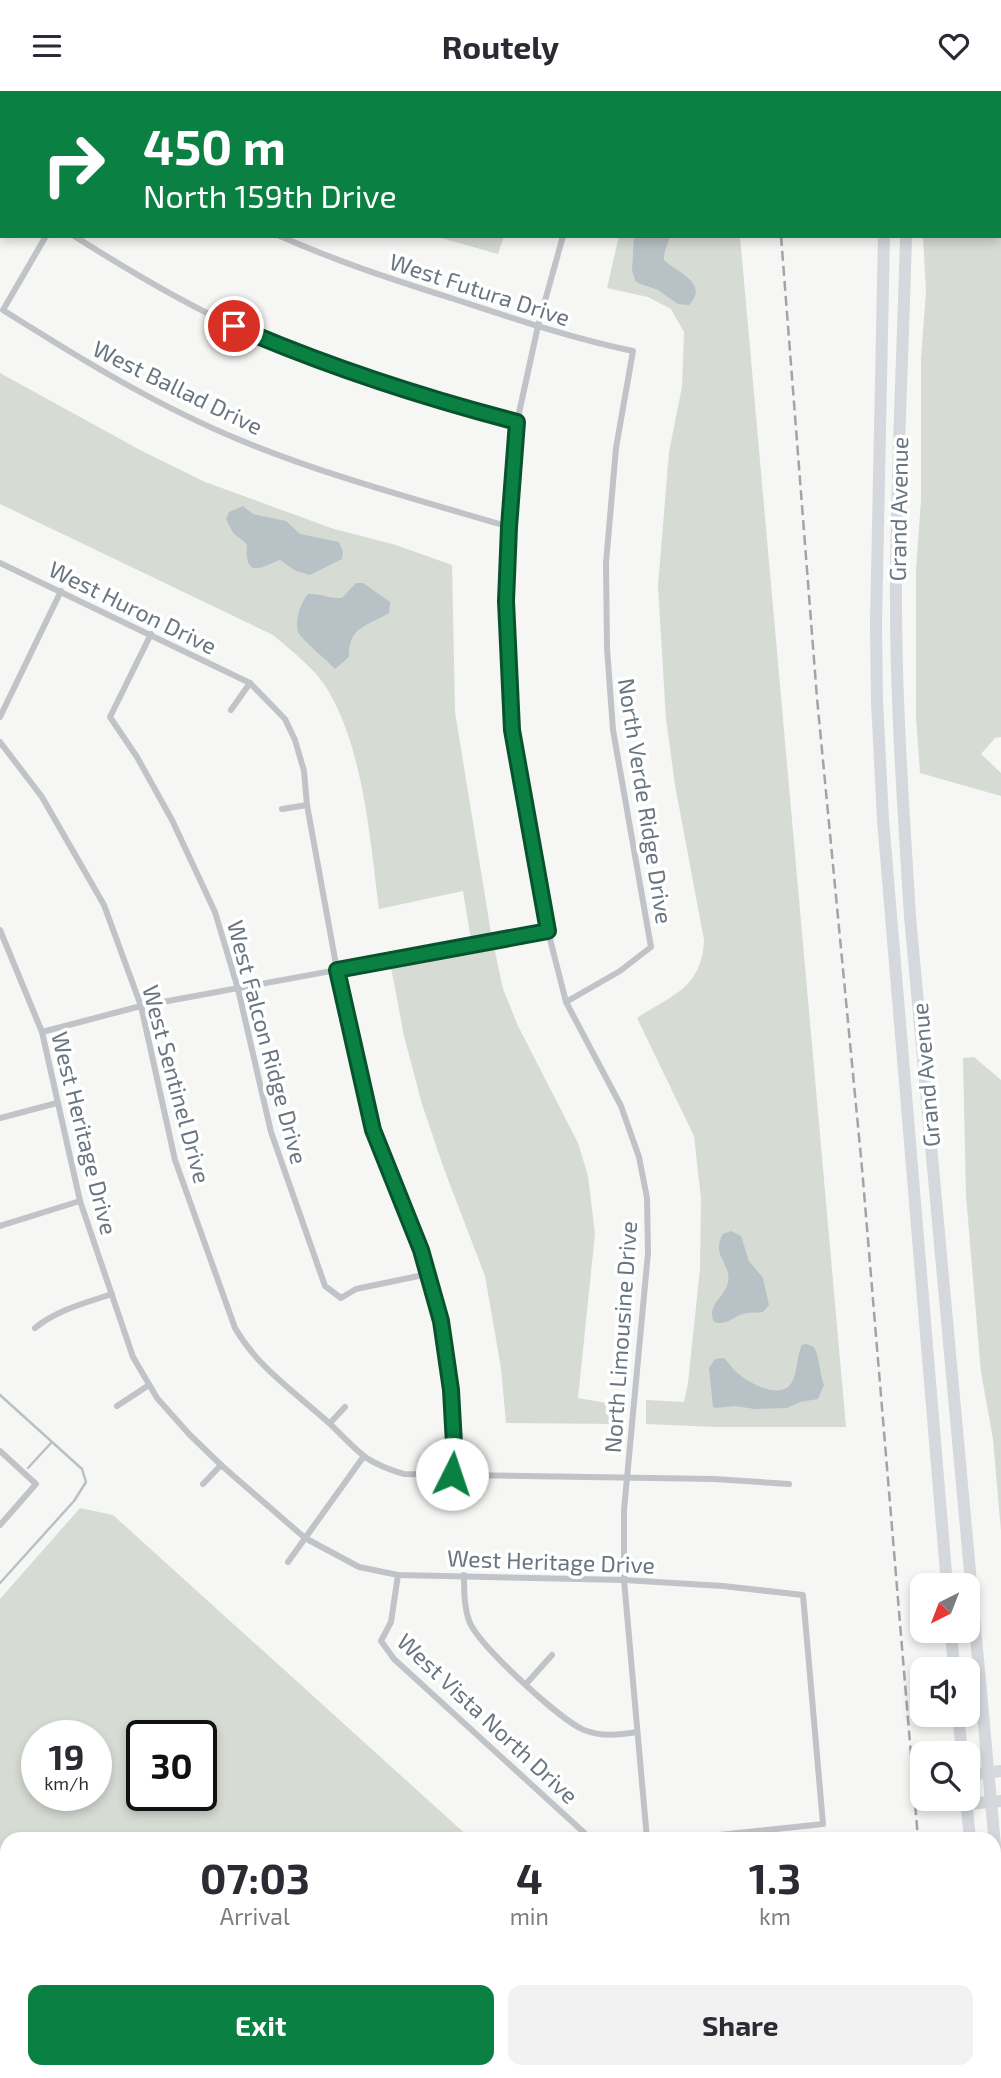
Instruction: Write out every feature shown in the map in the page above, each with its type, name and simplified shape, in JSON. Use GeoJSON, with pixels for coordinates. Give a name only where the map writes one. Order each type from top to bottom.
{"type":"FeatureCollection","features":[{"type":"Feature","properties":{"kind":"highway","name":"Grand Avenue"},"geometry":{"type":"LineString","coordinates":[[884,238],[876,559],[877,702],[883,820],[946,1573]]}},
{"type":"Feature","properties":{"kind":"highway","name":"Grand Avenue"},"geometry":{"type":"LineString","coordinates":[[906,238],[896,575],[898,712],[903,805],[911,930],[995,1772],[997,1832]]}},
{"type":"Feature","properties":{"kind":"highway"},"geometry":{"type":"LineString","coordinates":[[967,1811],[969,1832]]}},
{"type":"Feature","properties":{"kind":"street","name":"West Ballad Drive"},"geometry":{"type":"LineString","coordinates":[[45,238],[3,310],[13,317],[152,398],[242,441],[352,480],[509,527]]}},
{"type":"Feature","properties":{"kind":"street"},"geometry":{"type":"LineString","coordinates":[[77,238],[165,290],[276,345],[380,383],[517,422]]}},
{"type":"Feature","properties":{"kind":"street","name":"West Futura Drive"},"geometry":{"type":"LineString","coordinates":[[285,238],[354,267],[538,326],[598,344],[634,351]]}},
{"type":"Feature","properties":{"kind":"street","name":"North Limousine Drive"},"geometry":{"type":"LineString","coordinates":[[562,238],[538,326],[517,422],[506,601],[512,730],[548,931],[566,1002],[621,1107],[639,1157],[647,1198],[648,1253],[624,1510],[624,1580],[646,1832]]}},
{"type":"Feature","properties":{"kind":"street","name":"North Verde Ridge Drive"},"geometry":{"type":"LineString","coordinates":[[566,1002],[620,971],[651,947],[613,730],[607,648],[606,563],[616,448],[634,351]]}},
{"type":"Feature","properties":{"kind":"street","name":"West Huron Drive"},"geometry":{"type":"LineString","coordinates":[[0,563],[250,683],[285,719],[295,740],[304,771],[307,804],[337,970],[373,1130],[428,1274],[441,1321],[451,1390],[454,1444],[452,1474]]}},
{"type":"Feature","properties":{"kind":"street"},"geometry":{"type":"LineString","coordinates":[[0,717],[61,591]]}},
{"type":"Feature","properties":{"kind":"street","name":"West Falcon Ridge Drive"},"geometry":{"type":"LineString","coordinates":[[150,634],[110,717],[137,757],[172,820],[215,912],[238,989],[271,1132],[325,1286],[341,1298],[356,1289],[428,1274]]}},
{"type":"Feature","properties":{"kind":"street"},"geometry":{"type":"LineString","coordinates":[[232,710],[250,683]]}},
{"type":"Feature","properties":{"kind":"street","name":"West Sentinel Drive"},"geometry":{"type":"LineString","coordinates":[[0,742],[42,797],[104,905],[141,1006],[175,1160],[235,1328],[247,1349],[281,1383],[330,1423],[364,1456],[387,1469],[404,1474],[714,1479],[789,1484]]}},
{"type":"Feature","properties":{"kind":"street"},"geometry":{"type":"LineString","coordinates":[[282,809],[307,804]]}},
{"type":"Feature","properties":{"kind":"street","name":"West Heritage Drive"},"geometry":{"type":"LineString","coordinates":[[0,930],[42,1032],[80,1201],[134,1357],[166,1409],[220,1465],[305,1538],[359,1567],[398,1575],[624,1580],[723,1586],[803,1595],[823,1824],[747,1832]]}},
{"type":"Feature","properties":{"kind":"street"},"geometry":{"type":"LineString","coordinates":[[42,1032],[141,1006],[548,931]]}},
{"type":"Feature","properties":{"kind":"street"},"geometry":{"type":"LineString","coordinates":[[0,1118],[57,1103]]}},
{"type":"Feature","properties":{"kind":"street"},"geometry":{"type":"LineString","coordinates":[[0,1226],[80,1201]]}},
{"type":"Feature","properties":{"kind":"street"},"geometry":{"type":"LineString","coordinates":[[35,1328],[66,1310],[112,1294]]}},
{"type":"Feature","properties":{"kind":"street"},"geometry":{"type":"LineString","coordinates":[[117,1406],[149,1385]]}},
{"type":"Feature","properties":{"kind":"street"},"geometry":{"type":"LineString","coordinates":[[330,1423],[345,1407]]}},
{"type":"Feature","properties":{"kind":"street"},"geometry":{"type":"LineString","coordinates":[[0,1451],[36,1484],[0,1525]]}},
{"type":"Feature","properties":{"kind":"street"},"geometry":{"type":"LineString","coordinates":[[288,1562],[364,1456]]}},
{"type":"Feature","properties":{"kind":"street"},"geometry":{"type":"LineString","coordinates":[[203,1484],[220,1465]]}},
{"type":"Feature","properties":{"kind":"street","name":"West Vista North Drive"},"geometry":{"type":"LineString","coordinates":[[398,1575],[391,1622],[381,1641],[394,1659],[583,1832]]}},
{"type":"Feature","properties":{"kind":"street"},"geometry":{"type":"LineString","coordinates":[[464,1575],[470,1623],[490,1651],[526,1684],[563,1717],[583,1730],[618,1736],[637,1732]]}},
{"type":"Feature","properties":{"kind":"street"},"geometry":{"type":"LineString","coordinates":[[526,1684],[552,1655]]}},
{"type":"Feature","properties":{"kind":"shaded area"},"geometry":{"type":"Polygon","coordinates":[[[441,238],[503,238],[498,254],[441,238]]]}},
{"type":"Feature","properties":{"kind":"shaded area"},"geometry":{"type":"Polygon","coordinates":[[[619,238],[740,238],[846,1427],[646,1424],[646,1400],[684,1402],[700,1269],[701,1199],[694,1136],[637,1018],[673,996],[691,980],[698,969],[704,940],[675,785],[666,719],[658,586],[669,452],[682,387],[684,332],[671,309],[648,297],[607,288],[619,238]]]}},
{"type":"Feature","properties":{"kind":"shaded area"},"geometry":{"type":"Polygon","coordinates":[[[634,238],[669,238],[664,260],[689,279],[696,290],[694,297],[689,305],[678,304],[658,290],[638,283],[632,271],[634,238]]]}},
{"type":"Feature","properties":{"kind":"shaded area"},"geometry":{"type":"Polygon","coordinates":[[[923,238],[1001,238],[1001,737],[995,738],[981,754],[1001,773],[1001,796],[920,773],[916,717],[916,570],[921,500],[921,359],[926,291],[923,238]]]}},
{"type":"Feature","properties":{"kind":"shaded area"},"geometry":{"type":"Polygon","coordinates":[[[0,373],[142,451],[205,482],[334,529],[396,545],[452,565],[455,712],[491,933],[503,989],[518,1026],[578,1143],[588,1176],[595,1234],[578,1398],[618,1405],[617,1424],[506,1423],[501,1368],[485,1276],[422,1104],[404,1036],[391,967],[473,952],[463,891],[379,909],[364,798],[341,716],[323,683],[273,635],[0,504],[0,373]]]}},
{"type":"Feature","properties":{"kind":"shaded area"},"geometry":{"type":"Polygon","coordinates":[[[243,506],[253,514],[286,521],[300,534],[339,542],[343,552],[342,559],[310,575],[296,571],[280,560],[260,568],[252,567],[247,556],[247,544],[233,533],[226,519],[229,512],[243,506]]]}},
{"type":"Feature","properties":{"kind":"shaded area"},"geometry":{"type":"Polygon","coordinates":[[[356,583],[363,583],[390,602],[389,613],[355,633],[349,657],[335,669],[298,632],[299,612],[308,594],[342,598],[356,583]]]}},
{"type":"Feature","properties":{"kind":"shaded area"},"geometry":{"type":"Polygon","coordinates":[[[974,1057],[1001,1080],[1001,1531],[993,1439],[981,1372],[966,1196],[963,1058],[974,1057]]]}},
{"type":"Feature","properties":{"kind":"shaded area"},"geometry":{"type":"Polygon","coordinates":[[[731,1231],[741,1236],[749,1261],[763,1278],[769,1305],[763,1312],[743,1314],[719,1323],[714,1322],[712,1310],[726,1288],[728,1276],[719,1248],[723,1234],[731,1231]]]}},
{"type":"Feature","properties":{"kind":"shaded area"},"geometry":{"type":"Polygon","coordinates":[[[802,1345],[814,1347],[816,1351],[824,1385],[818,1399],[800,1402],[787,1408],[713,1407],[709,1368],[715,1359],[724,1358],[739,1375],[763,1388],[780,1390],[787,1388],[792,1382],[800,1350],[802,1345]]]}},
{"type":"Feature","properties":{"kind":"shaded area"},"geometry":{"type":"Polygon","coordinates":[[[80,1508],[113,1515],[463,1832],[0,1832],[0,1599],[80,1508]]]}},
{"type":"Feature","properties":{"kind":"waterway"},"geometry":{"type":"LineString","coordinates":[[0,1395],[82,1469],[86,1482],[74,1501],[0,1583]]}},
{"type":"Feature","properties":{"kind":"waterway"},"geometry":{"type":"LineString","coordinates":[[28,1468],[51,1443]]}},
{"type":"Feature","properties":{"kind":"railway"},"geometry":{"type":"LineString","coordinates":[[781,238],[817,698],[862,1168],[917,1832]]}},
{"type":"Feature","properties":{"kind":"route"},"geometry":{"type":"LineString","coordinates":[[234,326],[276,345],[380,383],[517,422],[506,601],[512,730],[548,931],[337,970],[373,1130],[421,1250],[441,1321],[451,1390],[454,1444],[452,1474]]}}]}
